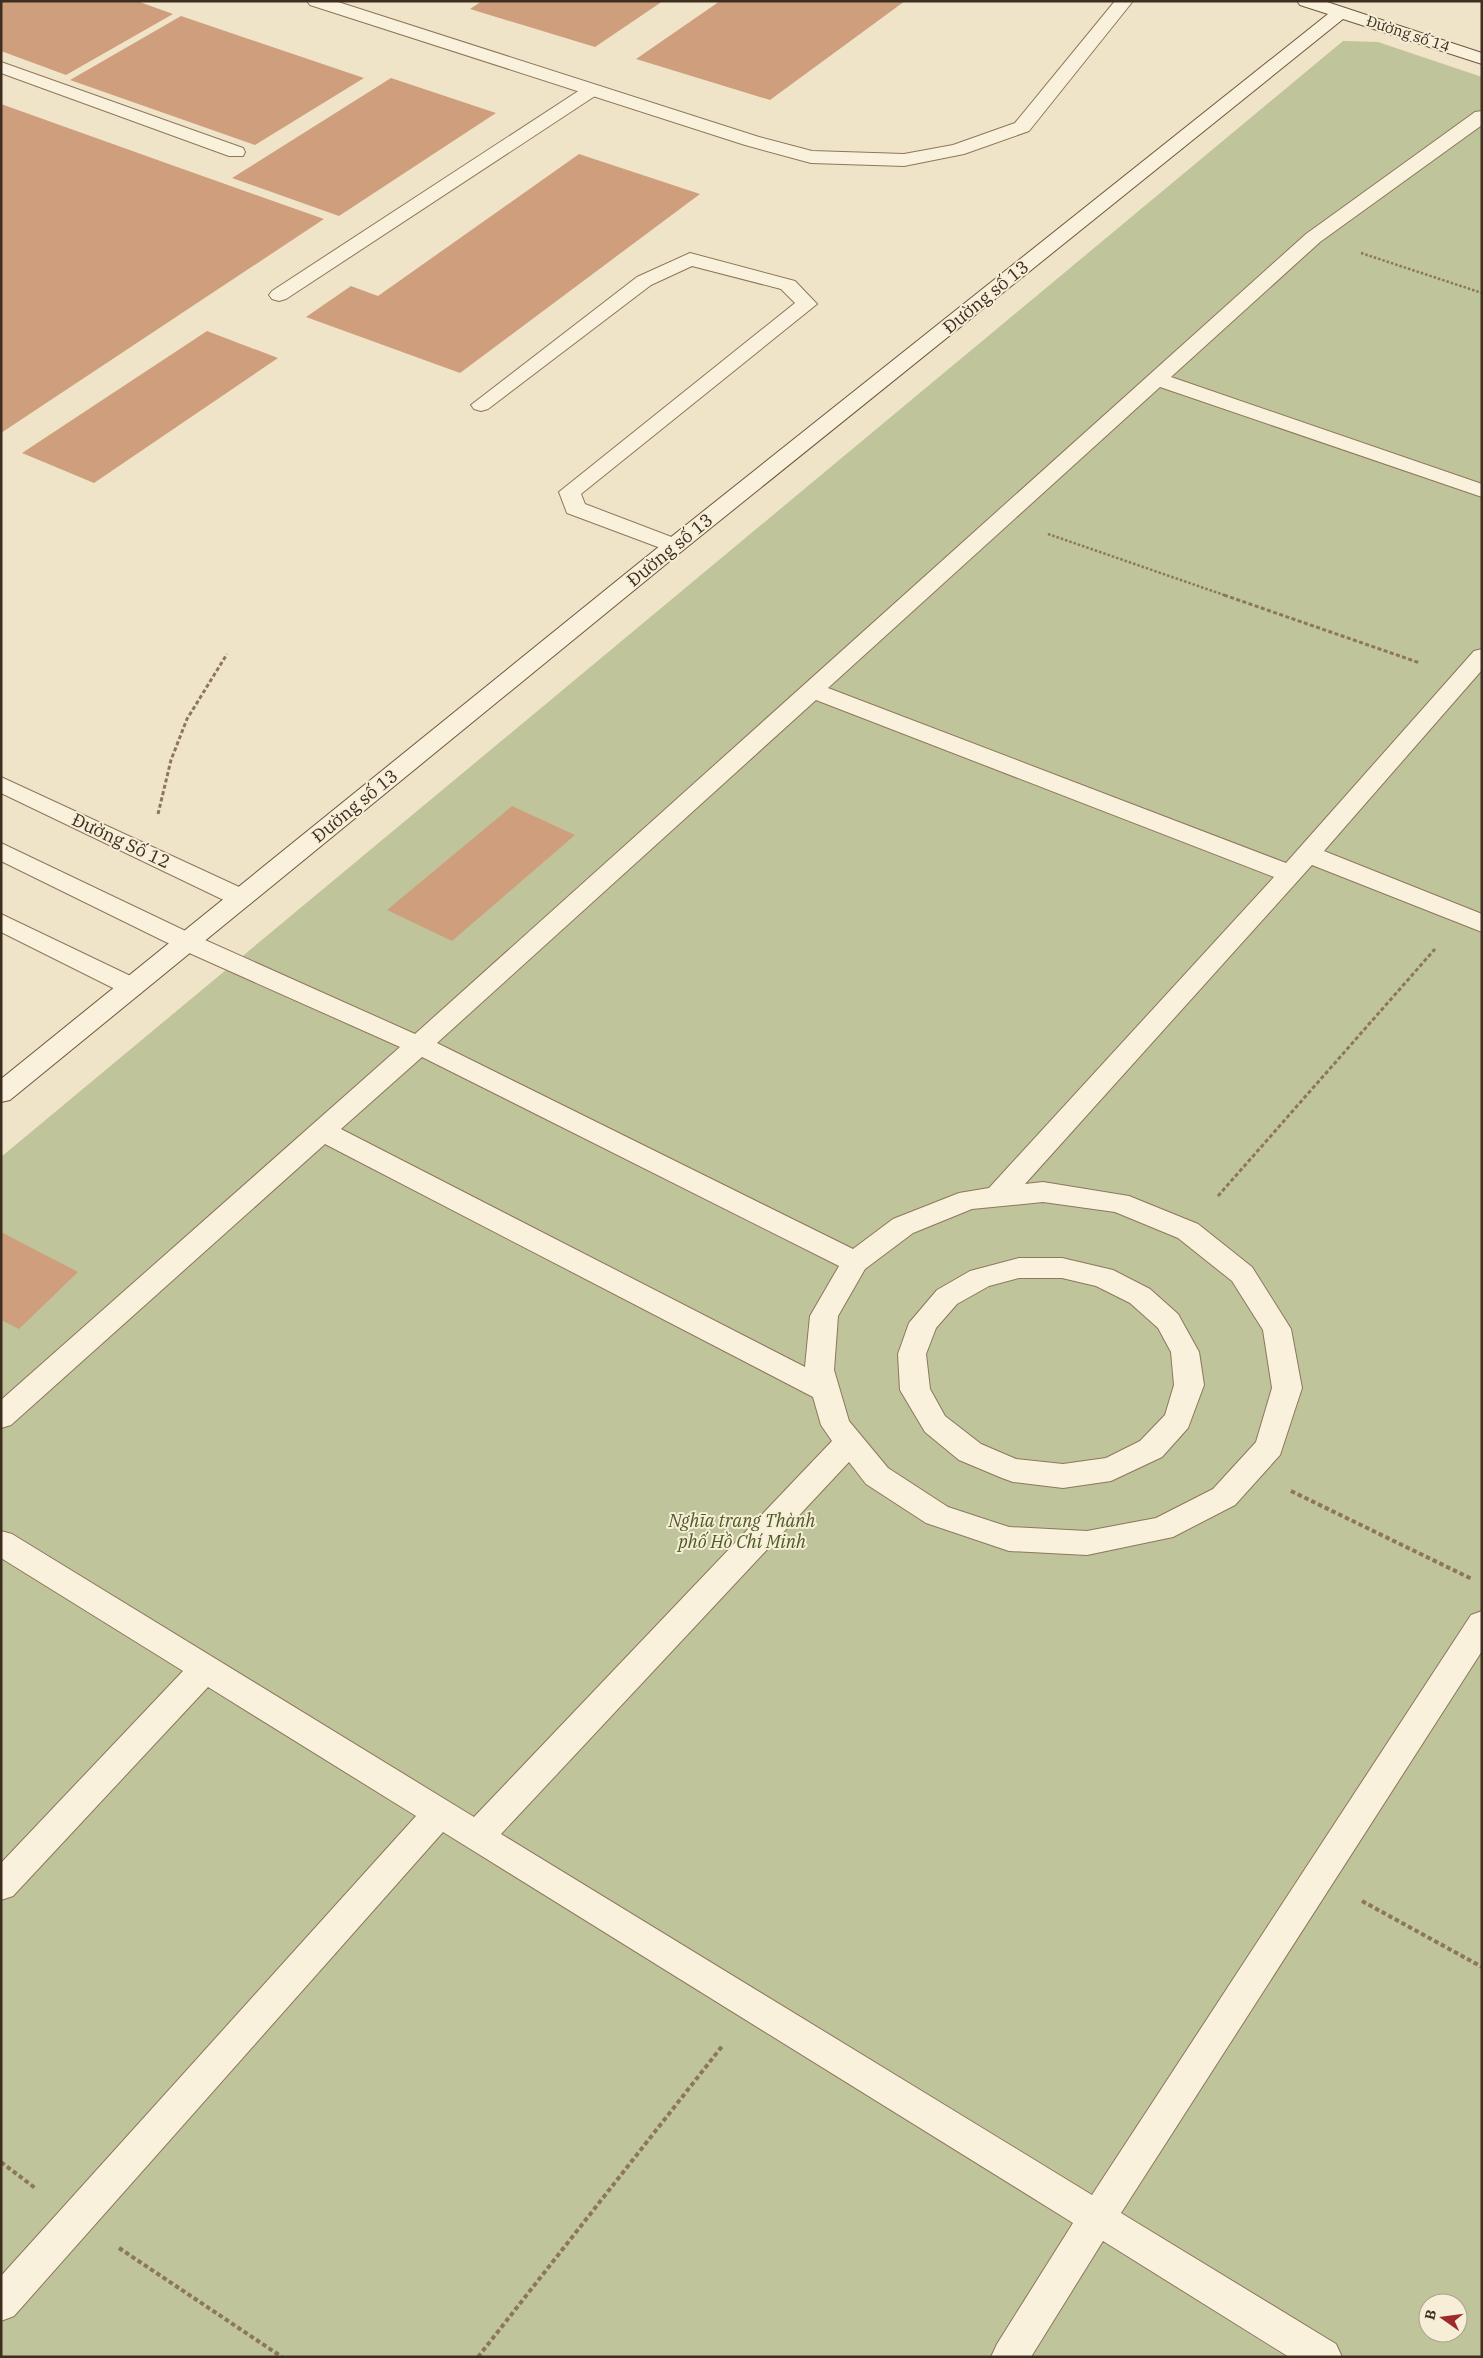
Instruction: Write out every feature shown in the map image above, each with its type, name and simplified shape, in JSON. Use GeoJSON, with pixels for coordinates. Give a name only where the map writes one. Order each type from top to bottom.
{"type":"FeatureCollection","features":[{"type":"Feature","properties":{"kind":"street"},"geometry":{"type":"LineString","coordinates":[[316,1],[752,141],[811,157],[904,160],[957,150],[1022,127],[1124,1]]}},
{"type":"Feature","properties":{"kind":"street","name":"Đường số 14"},"geometry":{"type":"LineString","coordinates":[[1306,1],[1482,58]]}},
{"type":"Feature","properties":{"kind":"street","name":"Đường số 13"},"geometry":{"type":"LineString","coordinates":[[1,1093],[674,546],[1341,12]]}},
{"type":"Feature","properties":{"kind":"street"},"geometry":{"type":"LineString","coordinates":[[1,67],[236,152]]}},
{"type":"Feature","properties":{"kind":"street"},"geometry":{"type":"LineString","coordinates":[[279,295],[592,90]]}},
{"type":"Feature","properties":{"kind":"street"},"geometry":{"type":"LineString","coordinates":[[1,1417],[419,1045],[1313,238],[1482,116]]}},
{"type":"Feature","properties":{"kind":"street"},"geometry":{"type":"LineString","coordinates":[[481,405],[644,281],[690,259],[788,285],[807,304],[570,492],[575,508],[674,546]]}},
{"type":"Feature","properties":{"kind":"street"},"geometry":{"type":"LineString","coordinates":[[1157,379],[1482,491]]}},
{"type":"Feature","properties":{"kind":"street"},"geometry":{"type":"LineString","coordinates":[[996,1196],[1308,854],[1482,656]]}},
{"type":"Feature","properties":{"kind":"street"},"geometry":{"type":"LineString","coordinates":[[812,690],[1290,874]]}},
{"type":"Feature","properties":{"kind":"street","name":"Đường Số 12"},"geometry":{"type":"LineString","coordinates":[[1,784],[241,898]]}},
{"type":"Feature","properties":{"kind":"street"},"geometry":{"type":"LineString","coordinates":[[1,851],[187,942],[419,1045],[855,1262]]}},
{"type":"Feature","properties":{"kind":"street"},"geometry":{"type":"LineString","coordinates":[[1308,854],[1473,920]]}},
{"type":"Feature","properties":{"kind":"street"},"geometry":{"type":"LineString","coordinates":[[1,922],[132,987]]}},
{"type":"Feature","properties":{"kind":"street"},"geometry":{"type":"LineString","coordinates":[[322,1131],[825,1390]]}},
{"type":"Feature","properties":{"kind":"street"},"geometry":{"type":"LineString","coordinates":[[1043,1192],[1119,1203],[1188,1231],[1242,1274],[1277,1329],[1286,1388],[1268,1447],[1224,1497],[1162,1529],[1087,1543],[1009,1539],[937,1515],[876,1476],[836,1425],[819,1370],[824,1316],[855,1262],[903,1226],[969,1200],[1043,1192]]}},
{"type":"Feature","properties":{"kind":"street"},"geometry":{"type":"LineString","coordinates":[[1020,1268],[1062,1268],[1103,1277],[1140,1296],[1168,1321],[1185,1352],[1189,1385],[1178,1420],[1151,1449],[1110,1468],[1063,1476],[1013,1470],[970,1452],[935,1424],[915,1390],[912,1354],[923,1323],[939,1305],[947,1297],[980,1278],[1020,1268]]}},
{"type":"Feature","properties":{"kind":"street"},"geometry":{"type":"LineString","coordinates":[[476,1837],[849,1442]]}},
{"type":"Feature","properties":{"kind":"street"},"geometry":{"type":"LineString","coordinates":[[1,1543],[1323,2357]]}},
{"type":"Feature","properties":{"kind":"street"},"geometry":{"type":"LineString","coordinates":[[1010,2357],[1097,2218],[1482,1624]]}},
{"type":"Feature","properties":{"kind":"street"},"geometry":{"type":"LineString","coordinates":[[1,1886],[205,1670]]}},
{"type":"Feature","properties":{"kind":"street"},"geometry":{"type":"LineString","coordinates":[[1,2303],[439,1813]]}},
{"type":"Feature","properties":{"kind":"path"},"geometry":{"type":"LineString","coordinates":[[1313,238],[1482,293]]}},
{"type":"Feature","properties":{"kind":"path"},"geometry":{"type":"LineString","coordinates":[[1002,518],[1463,678]]}},
{"type":"Feature","properties":{"kind":"path"},"geometry":{"type":"LineString","coordinates":[[158,815],[171,760],[187,719],[227,654]]}},
{"type":"Feature","properties":{"kind":"path"},"geometry":{"type":"LineString","coordinates":[[1188,1231],[1473,920]]}},
{"type":"Feature","properties":{"kind":"path"},"geometry":{"type":"LineString","coordinates":[[1248,1470],[1473,1580]]}},
{"type":"Feature","properties":{"kind":"path"},"geometry":{"type":"LineString","coordinates":[[1318,1876],[1482,1967]]}},
{"type":"Feature","properties":{"kind":"path"},"geometry":{"type":"LineString","coordinates":[[478,2357],[753,2006]]}},
{"type":"Feature","properties":{"kind":"path"},"geometry":{"type":"LineString","coordinates":[[1,2162],[75,2218],[282,2357]]}},
{"type":"Feature","properties":{"kind":"green space","name":"Nghĩa trang Thành phố Hồ Chí Minh"},"geometry":{"type":"Polygon","coordinates":[[[1343,41],[1378,42],[1482,77],[1482,2357],[1,2357],[1,1157],[1343,41]]]}},
{"type":"Feature","properties":{"kind":"building"},"geometry":{"type":"Polygon","coordinates":[[[1,1],[137,1],[173,14],[66,75],[1,51],[1,1]]]}},
{"type":"Feature","properties":{"kind":"building"},"geometry":{"type":"Polygon","coordinates":[[[482,1],[663,1],[595,47],[470,9],[482,1]]]}},
{"type":"Feature","properties":{"kind":"building"},"geometry":{"type":"Polygon","coordinates":[[[720,1],[905,1],[770,100],[636,59],[720,1]]]}},
{"type":"Feature","properties":{"kind":"building"},"geometry":{"type":"Polygon","coordinates":[[[181,16],[364,78],[255,145],[70,80],[181,16]]]}},
{"type":"Feature","properties":{"kind":"building"},"geometry":{"type":"Polygon","coordinates":[[[391,78],[496,113],[339,216],[232,178],[391,78]]]}},
{"type":"Feature","properties":{"kind":"building"},"geometry":{"type":"Polygon","coordinates":[[[1,104],[180,168],[324,219],[1,433],[1,104]]]}},
{"type":"Feature","properties":{"kind":"building"},"geometry":{"type":"Polygon","coordinates":[[[579,154],[700,194],[460,373],[306,317],[351,286],[378,296],[579,154]]]}},
{"type":"Feature","properties":{"kind":"building"},"geometry":{"type":"Polygon","coordinates":[[[207,331],[278,358],[94,483],[22,453],[207,331]]]}},
{"type":"Feature","properties":{"kind":"building"},"geometry":{"type":"Polygon","coordinates":[[[512,806],[575,835],[452,941],[387,910],[512,806]]]}},
{"type":"Feature","properties":{"kind":"building"},"geometry":{"type":"Polygon","coordinates":[[[1,1232],[78,1272],[19,1329],[1,1320],[1,1232]]]}}]}
